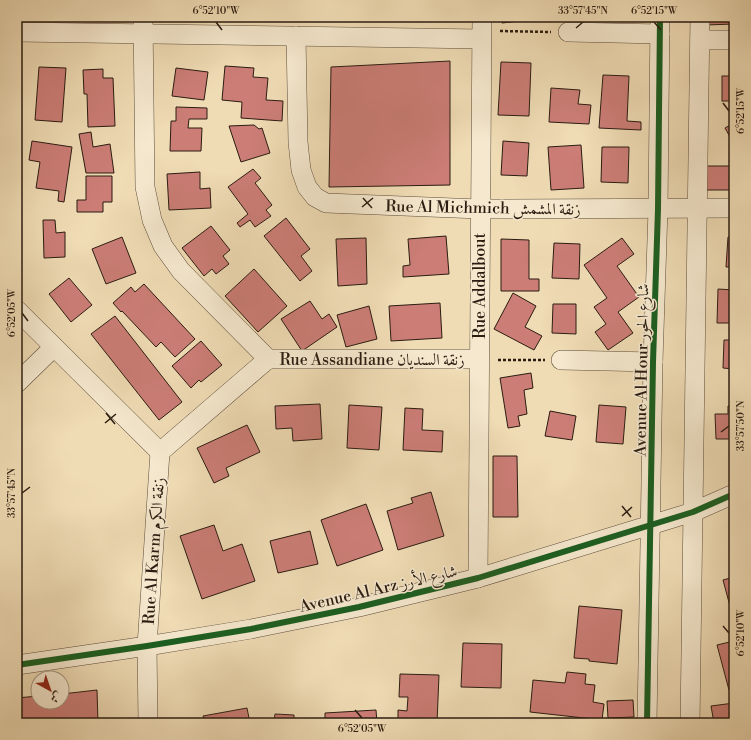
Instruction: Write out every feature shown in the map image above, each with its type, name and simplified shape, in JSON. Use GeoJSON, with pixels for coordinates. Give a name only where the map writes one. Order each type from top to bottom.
{"type":"FeatureCollection","features":[{"type":"Feature","properties":{"kind":"street"},"geometry":{"type":"LineString","coordinates":[[690,723],[696,208],[700,17]]}},
{"type":"Feature","properties":{"kind":"street"},"geometry":{"type":"LineString","coordinates":[[17,32],[143,25],[296,36],[481,29]]}},
{"type":"Feature","properties":{"kind":"street","name":"Rue Assandiane زنقة السنديان"},"geometry":{"type":"LineString","coordinates":[[143,25],[145,187],[152,220],[163,246],[180,271],[268,359],[479,360]]}},
{"type":"Feature","properties":{"kind":"street"},"geometry":{"type":"LineString","coordinates":[[568,32],[660,25]]}},
{"type":"Feature","properties":{"kind":"street","name":"Avenue Al Hour شارع الحور"},"geometry":{"type":"LineString","coordinates":[[647,723],[658,209],[660,25]]}},
{"type":"Feature","properties":{"kind":"street","name":"Rue Addalbout"},"geometry":{"type":"LineString","coordinates":[[478,578],[481,29]]}},
{"type":"Feature","properties":{"kind":"street","name":"Rue Al Michmich زنقة المشمش"},"geometry":{"type":"LineString","coordinates":[[296,36],[298,142],[301,170],[307,187],[315,197],[326,203],[480,209],[734,208]]}},
{"type":"Feature","properties":{"kind":"street"},"geometry":{"type":"LineString","coordinates":[[700,40],[734,40]]}},
{"type":"Feature","properties":{"kind":"street"},"geometry":{"type":"LineString","coordinates":[[17,310],[160,452],[268,359]]}},
{"type":"Feature","properties":{"kind":"street"},"geometry":{"type":"LineString","coordinates":[[18,380],[54,347]]}},
{"type":"Feature","properties":{"kind":"street"},"geometry":{"type":"LineString","coordinates":[[561,360],[654,362]]}},
{"type":"Feature","properties":{"kind":"street","name":"Rue Al Karm زنقة الكرم"},"geometry":{"type":"LineString","coordinates":[[148,723],[147,646],[160,452]]}},
{"type":"Feature","properties":{"kind":"street","name":"Avenue Al Arz شارع الأرز"},"geometry":{"type":"LineString","coordinates":[[17,665],[251,629],[344,610],[478,578],[693,512],[734,494]]}},
{"type":"Feature","properties":{"kind":"path"},"geometry":{"type":"LineString","coordinates":[[481,29],[568,32]]}},
{"type":"Feature","properties":{"kind":"path"},"geometry":{"type":"LineString","coordinates":[[479,360],[561,360]]}},
{"type":"Feature","properties":{"kind":"building"},"geometry":{"type":"Polygon","coordinates":[[[502,17],[528,17],[528,20],[502,23],[502,17]]]}},
{"type":"Feature","properties":{"kind":"building"},"geometry":{"type":"Polygon","coordinates":[[[705,17],[734,17],[734,24],[706,25],[705,17]]]}},
{"type":"Feature","properties":{"kind":"building"},"geometry":{"type":"Polygon","coordinates":[[[450,61],[450,185],[329,187],[331,67],[450,61]]]}},
{"type":"Feature","properties":{"kind":"building"},"geometry":{"type":"Polygon","coordinates":[[[501,62],[531,63],[529,116],[498,115],[501,62]]]}},
{"type":"Feature","properties":{"kind":"building"},"geometry":{"type":"Polygon","coordinates":[[[225,66],[254,68],[253,77],[268,78],[266,100],[283,101],[282,121],[241,118],[242,102],[222,100],[225,66]]]}},
{"type":"Feature","properties":{"kind":"building"},"geometry":{"type":"Polygon","coordinates":[[[39,67],[66,68],[62,122],[35,120],[39,67]]]}},
{"type":"Feature","properties":{"kind":"building"},"geometry":{"type":"Polygon","coordinates":[[[176,68],[208,72],[204,100],[172,96],[176,68]]]}},
{"type":"Feature","properties":{"kind":"building"},"geometry":{"type":"Polygon","coordinates":[[[103,69],[103,78],[113,78],[115,126],[88,127],[87,94],[84,94],[83,70],[103,69]]]}},
{"type":"Feature","properties":{"kind":"building"},"geometry":{"type":"Polygon","coordinates":[[[603,75],[629,76],[627,121],[641,122],[641,130],[599,128],[603,75]]]}},
{"type":"Feature","properties":{"kind":"building"},"geometry":{"type":"Polygon","coordinates":[[[722,76],[734,76],[734,101],[722,101],[722,76]]]}},
{"type":"Feature","properties":{"kind":"building"},"geometry":{"type":"Polygon","coordinates":[[[551,88],[580,90],[578,104],[591,105],[589,124],[549,122],[551,88]]]}},
{"type":"Feature","properties":{"kind":"building"},"geometry":{"type":"Polygon","coordinates":[[[176,107],[207,108],[207,119],[189,119],[188,128],[202,128],[201,151],[170,151],[171,121],[176,121],[176,107]]]}},
{"type":"Feature","properties":{"kind":"building"},"geometry":{"type":"Polygon","coordinates":[[[734,123],[734,144],[725,128],[734,123]]]}},
{"type":"Feature","properties":{"kind":"building"},"geometry":{"type":"Polygon","coordinates":[[[254,125],[259,129],[262,128],[270,153],[241,162],[229,126],[254,125]]]}},
{"type":"Feature","properties":{"kind":"building"},"geometry":{"type":"Polygon","coordinates":[[[91,132],[93,147],[110,144],[114,173],[86,173],[79,134],[91,132]]]}},
{"type":"Feature","properties":{"kind":"building"},"geometry":{"type":"Polygon","coordinates":[[[32,141],[72,147],[64,202],[58,201],[59,191],[36,188],[40,162],[29,160],[32,141]]]}},
{"type":"Feature","properties":{"kind":"building"},"geometry":{"type":"Polygon","coordinates":[[[503,141],[529,143],[527,176],[501,175],[503,141]]]}},
{"type":"Feature","properties":{"kind":"building"},"geometry":{"type":"Polygon","coordinates":[[[581,145],[584,188],[551,190],[548,147],[581,145]]]}},
{"type":"Feature","properties":{"kind":"building"},"geometry":{"type":"Polygon","coordinates":[[[602,147],[629,147],[628,183],[601,182],[602,147]]]}},
{"type":"Feature","properties":{"kind":"building"},"geometry":{"type":"Polygon","coordinates":[[[701,166],[734,166],[734,190],[701,190],[701,166]]]}},
{"type":"Feature","properties":{"kind":"building"},"geometry":{"type":"Polygon","coordinates":[[[253,169],[261,178],[255,183],[272,205],[266,210],[271,216],[255,227],[250,220],[240,227],[237,223],[248,214],[228,187],[253,169]]]}},
{"type":"Feature","properties":{"kind":"building"},"geometry":{"type":"Polygon","coordinates":[[[200,172],[200,189],[210,188],[211,208],[169,210],[167,174],[200,172]]]}},
{"type":"Feature","properties":{"kind":"building"},"geometry":{"type":"Polygon","coordinates":[[[86,176],[112,176],[112,202],[103,202],[103,212],[77,212],[77,200],[86,200],[86,176]]]}},
{"type":"Feature","properties":{"kind":"building"},"geometry":{"type":"Polygon","coordinates":[[[286,218],[310,249],[301,256],[312,271],[300,281],[264,236],[286,218]]]}},
{"type":"Feature","properties":{"kind":"building"},"geometry":{"type":"Polygon","coordinates":[[[43,220],[55,220],[56,233],[65,232],[65,257],[44,258],[43,220]]]}},
{"type":"Feature","properties":{"kind":"building"},"geometry":{"type":"Polygon","coordinates":[[[211,226],[230,250],[223,256],[229,264],[216,274],[212,269],[204,276],[182,248],[211,226]]]}},
{"type":"Feature","properties":{"kind":"building"},"geometry":{"type":"Polygon","coordinates":[[[446,236],[449,274],[403,277],[403,266],[410,265],[408,239],[446,236]]]}},
{"type":"Feature","properties":{"kind":"building"},"geometry":{"type":"Polygon","coordinates":[[[122,237],[136,273],[106,284],[92,249],[122,237]]]}},
{"type":"Feature","properties":{"kind":"building"},"geometry":{"type":"Polygon","coordinates":[[[728,237],[734,237],[734,267],[726,267],[728,237]]]}},
{"type":"Feature","properties":{"kind":"building"},"geometry":{"type":"Polygon","coordinates":[[[366,238],[367,284],[338,286],[336,239],[366,238]]]}},
{"type":"Feature","properties":{"kind":"building"},"geometry":{"type":"Polygon","coordinates":[[[622,238],[634,254],[617,266],[639,297],[618,312],[633,333],[608,350],[595,332],[606,324],[594,307],[607,298],[584,265],[622,238]]]}},
{"type":"Feature","properties":{"kind":"building"},"geometry":{"type":"Polygon","coordinates":[[[501,239],[529,240],[529,279],[539,279],[539,291],[501,291],[501,239]]]}},
{"type":"Feature","properties":{"kind":"building"},"geometry":{"type":"Polygon","coordinates":[[[554,243],[580,244],[579,279],[552,278],[554,243]]]}},
{"type":"Feature","properties":{"kind":"building"},"geometry":{"type":"Polygon","coordinates":[[[254,269],[287,306],[258,332],[225,296],[254,269]]]}},
{"type":"Feature","properties":{"kind":"building"},"geometry":{"type":"Polygon","coordinates":[[[69,278],[92,305],[71,322],[49,294],[69,278]]]}},
{"type":"Feature","properties":{"kind":"building"},"geometry":{"type":"Polygon","coordinates":[[[144,284],[195,339],[175,357],[161,342],[156,347],[113,303],[131,287],[135,292],[144,284]]]}},
{"type":"Feature","properties":{"kind":"building"},"geometry":{"type":"Polygon","coordinates":[[[718,289],[734,290],[734,319],[732,319],[732,323],[717,323],[718,289]]]}},
{"type":"Feature","properties":{"kind":"building"},"geometry":{"type":"Polygon","coordinates":[[[513,293],[536,306],[525,327],[542,336],[534,350],[494,329],[513,293]]]}},
{"type":"Feature","properties":{"kind":"building"},"geometry":{"type":"Polygon","coordinates":[[[310,301],[322,319],[329,314],[337,327],[302,351],[281,319],[310,301]]]}},
{"type":"Feature","properties":{"kind":"building"},"geometry":{"type":"Polygon","coordinates":[[[440,303],[442,338],[391,341],[389,306],[440,303]]]}},
{"type":"Feature","properties":{"kind":"building"},"geometry":{"type":"Polygon","coordinates":[[[553,304],[576,304],[576,334],[552,333],[553,304]]]}},
{"type":"Feature","properties":{"kind":"building"},"geometry":{"type":"Polygon","coordinates":[[[369,306],[377,339],[346,347],[337,315],[369,306]]]}},
{"type":"Feature","properties":{"kind":"building"},"geometry":{"type":"Polygon","coordinates":[[[115,316],[182,402],[159,420],[91,334],[115,316]]]}},
{"type":"Feature","properties":{"kind":"building"},"geometry":{"type":"Polygon","coordinates":[[[724,340],[734,340],[734,369],[723,368],[724,340]]]}},
{"type":"Feature","properties":{"kind":"building"},"geometry":{"type":"Polygon","coordinates":[[[201,341],[222,365],[201,382],[199,380],[191,388],[172,366],[201,341]]]}},
{"type":"Feature","properties":{"kind":"building"},"geometry":{"type":"Polygon","coordinates":[[[531,373],[533,388],[524,390],[527,414],[518,416],[520,426],[508,428],[500,378],[531,373]]]}},
{"type":"Feature","properties":{"kind":"building"},"geometry":{"type":"Polygon","coordinates":[[[320,404],[322,439],[293,441],[292,428],[276,429],[275,406],[320,404]]]}},
{"type":"Feature","properties":{"kind":"building"},"geometry":{"type":"Polygon","coordinates":[[[349,405],[382,407],[379,450],[347,448],[349,405]]]}},
{"type":"Feature","properties":{"kind":"building"},"geometry":{"type":"Polygon","coordinates":[[[599,405],[626,407],[623,444],[596,442],[599,405]]]}},
{"type":"Feature","properties":{"kind":"building"},"geometry":{"type":"Polygon","coordinates":[[[728,406],[734,406],[734,439],[716,439],[715,414],[728,414],[728,406]]]}},
{"type":"Feature","properties":{"kind":"building"},"geometry":{"type":"Polygon","coordinates":[[[405,408],[423,409],[422,430],[443,431],[442,452],[403,450],[405,408]]]}},
{"type":"Feature","properties":{"kind":"building"},"geometry":{"type":"Polygon","coordinates":[[[550,411],[576,416],[572,440],[545,436],[550,411]]]}},
{"type":"Feature","properties":{"kind":"building"},"geometry":{"type":"Polygon","coordinates":[[[247,425],[260,452],[226,468],[229,476],[214,483],[197,448],[247,425]]]}},
{"type":"Feature","properties":{"kind":"building"},"geometry":{"type":"Polygon","coordinates":[[[493,456],[517,456],[518,517],[493,517],[493,456]]]}},
{"type":"Feature","properties":{"kind":"building"},"geometry":{"type":"Polygon","coordinates":[[[431,492],[444,536],[398,550],[387,511],[413,503],[411,498],[431,492]]]}},
{"type":"Feature","properties":{"kind":"building"},"geometry":{"type":"Polygon","coordinates":[[[366,504],[383,550],[337,566],[321,520],[366,504]]]}},
{"type":"Feature","properties":{"kind":"building"},"geometry":{"type":"Polygon","coordinates":[[[214,525],[223,551],[242,544],[255,581],[202,599],[180,536],[214,525]]]}},
{"type":"Feature","properties":{"kind":"building"},"geometry":{"type":"Polygon","coordinates":[[[310,531],[318,564],[278,573],[270,541],[310,531]]]}},
{"type":"Feature","properties":{"kind":"building"},"geometry":{"type":"Polygon","coordinates":[[[734,577],[734,621],[723,580],[734,577]]]}},
{"type":"Feature","properties":{"kind":"building"},"geometry":{"type":"Polygon","coordinates":[[[579,606],[622,610],[617,664],[574,658],[579,606]]]}},
{"type":"Feature","properties":{"kind":"building"},"geometry":{"type":"Polygon","coordinates":[[[734,641],[734,688],[729,690],[717,645],[734,641]]]}},
{"type":"Feature","properties":{"kind":"building"},"geometry":{"type":"Polygon","coordinates":[[[463,643],[502,644],[501,688],[461,687],[463,643]]]}},
{"type":"Feature","properties":{"kind":"building"},"geometry":{"type":"Polygon","coordinates":[[[567,672],[586,674],[585,684],[595,685],[593,702],[604,704],[602,720],[530,712],[533,680],[565,683],[567,672]]]}},
{"type":"Feature","properties":{"kind":"building"},"geometry":{"type":"Polygon","coordinates":[[[400,674],[439,675],[437,723],[398,723],[398,710],[407,711],[408,697],[399,697],[400,674]]]}},
{"type":"Feature","properties":{"kind":"building"},"geometry":{"type":"Polygon","coordinates":[[[97,690],[98,723],[17,723],[17,698],[30,697],[30,710],[70,710],[70,693],[97,690]]]}},
{"type":"Feature","properties":{"kind":"building"},"geometry":{"type":"Polygon","coordinates":[[[633,700],[634,717],[608,718],[607,701],[633,700]]]}},
{"type":"Feature","properties":{"kind":"building"},"geometry":{"type":"Polygon","coordinates":[[[734,703],[734,723],[714,723],[711,706],[734,703]]]}},
{"type":"Feature","properties":{"kind":"building"},"geometry":{"type":"Polygon","coordinates":[[[247,708],[250,723],[205,723],[203,716],[247,708]]]}},
{"type":"Feature","properties":{"kind":"building"},"geometry":{"type":"Polygon","coordinates":[[[376,710],[377,723],[325,723],[325,713],[376,710]]]}},
{"type":"Feature","properties":{"kind":"building"},"geometry":{"type":"Polygon","coordinates":[[[275,714],[294,715],[294,723],[274,723],[275,714]]]}},
{"type":"Feature","properties":{"kind":"cycle path"},"geometry":{"type":"LineString","coordinates":[[647,723],[653,362],[658,209],[660,17]]}},
{"type":"Feature","properties":{"kind":"cycle path"},"geometry":{"type":"LineString","coordinates":[[17,665],[251,629],[359,607],[478,578],[693,512],[734,494]]}}]}
